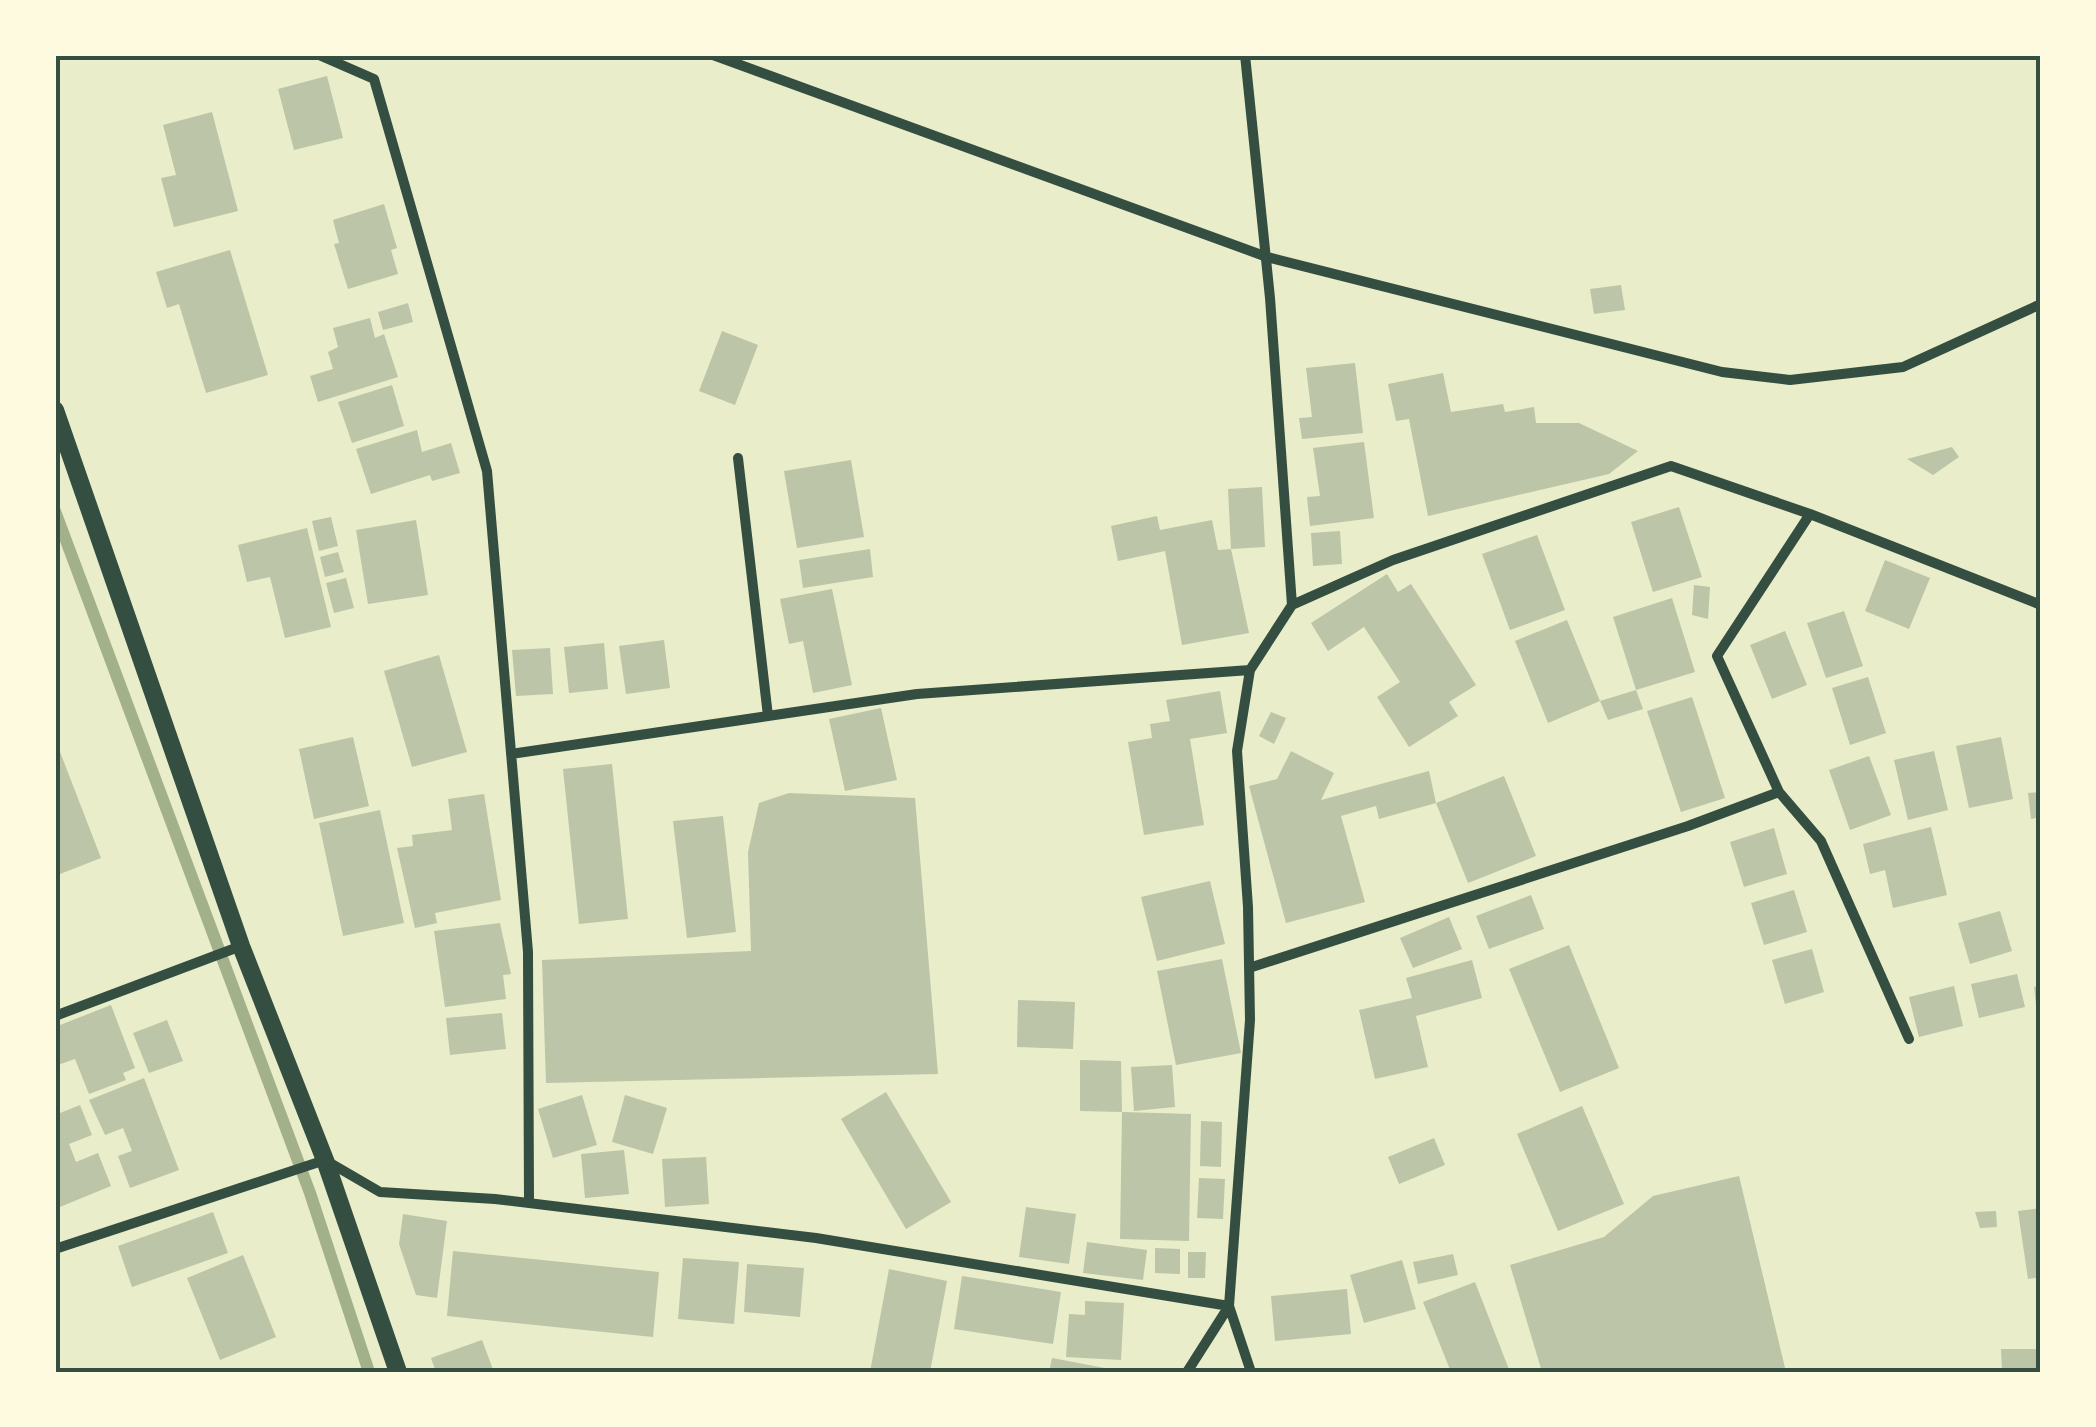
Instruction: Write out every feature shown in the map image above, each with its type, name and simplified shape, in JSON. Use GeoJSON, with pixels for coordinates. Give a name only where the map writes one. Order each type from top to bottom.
{"type":"FeatureCollection","features":[{"type":"Feature","properties":{"kind":"street"},"geometry":{"type":"LineString","coordinates":[[319,55],[374,78],[487,470],[528,952],[529,1204]]}},
{"type":"Feature","properties":{"kind":"street"},"geometry":{"type":"LineString","coordinates":[[713,55],[1266,257],[1722,372],[1790,380],[1902,368],[2041,304]]}},
{"type":"Feature","properties":{"kind":"street"},"geometry":{"type":"LineString","coordinates":[[1245,55],[1266,257],[1292,605]]}},
{"type":"Feature","properties":{"kind":"street"},"geometry":{"type":"LineString","coordinates":[[55,410],[241,946],[326,1160],[398,1372]]}},
{"type":"Feature","properties":{"kind":"street"},"geometry":{"type":"LineString","coordinates":[[738,458],[768,716]]}},
{"type":"Feature","properties":{"kind":"street"},"geometry":{"type":"LineString","coordinates":[[1252,1372],[1229,1306],[1250,1020],[1238,751],[1250,670],[1292,605],[1394,560],[1671,466],[1810,514],[2041,604]]}},
{"type":"Feature","properties":{"kind":"street"},"geometry":{"type":"LineString","coordinates":[[1810,514],[1717,656],[1778,792],[1821,841],[1909,1039]]}},
{"type":"Feature","properties":{"kind":"street"},"geometry":{"type":"LineString","coordinates":[[511,754],[917,694],[1250,670]]}},
{"type":"Feature","properties":{"kind":"street"},"geometry":{"type":"LineString","coordinates":[[1249,968],[1688,826],[1778,792]]}},
{"type":"Feature","properties":{"kind":"street"},"geometry":{"type":"LineString","coordinates":[[55,1016],[241,946]]}},
{"type":"Feature","properties":{"kind":"street"},"geometry":{"type":"LineString","coordinates":[[55,1249],[326,1160],[380,1192],[529,1204],[816,1238],[1229,1306]]}},
{"type":"Feature","properties":{"kind":"street"},"geometry":{"type":"LineString","coordinates":[[1187,1372],[1229,1306]]}},
{"type":"Feature","properties":{"kind":"building"},"geometry":{"type":"Polygon","coordinates":[[[327,76],[343,138],[294,150],[278,89],[327,76]]]}},
{"type":"Feature","properties":{"kind":"building"},"geometry":{"type":"Polygon","coordinates":[[[212,112],[238,211],[174,227],[161,178],[176,175],[163,125],[212,112]]]}},
{"type":"Feature","properties":{"kind":"building"},"geometry":{"type":"Polygon","coordinates":[[[384,204],[397,248],[391,250],[398,274],[348,289],[334,244],[339,243],[333,220],[384,204]]]}},
{"type":"Feature","properties":{"kind":"building"},"geometry":{"type":"Polygon","coordinates":[[[230,250],[268,375],[206,393],[179,304],[167,308],[156,272],[230,250]]]}},
{"type":"Feature","properties":{"kind":"building"},"geometry":{"type":"Polygon","coordinates":[[[1621,285],[1625,310],[1594,314],[1590,289],[1621,285]]]}},
{"type":"Feature","properties":{"kind":"building"},"geometry":{"type":"Polygon","coordinates":[[[408,303],[413,322],[383,330],[378,312],[408,303]]]}},
{"type":"Feature","properties":{"kind":"building"},"geometry":{"type":"Polygon","coordinates":[[[370,318],[375,338],[384,334],[398,377],[318,402],[310,376],[333,369],[328,352],[338,347],[333,328],[370,318]]]}},
{"type":"Feature","properties":{"kind":"building"},"geometry":{"type":"Polygon","coordinates":[[[722,331],[758,345],[735,405],[699,391],[722,331]]]}},
{"type":"Feature","properties":{"kind":"building"},"geometry":{"type":"Polygon","coordinates":[[[1355,363],[1363,433],[1302,439],[1299,418],[1312,417],[1306,368],[1355,363]]]}},
{"type":"Feature","properties":{"kind":"building"},"geometry":{"type":"Polygon","coordinates":[[[1443,373],[1451,412],[1503,404],[1505,412],[1534,407],[1536,423],[1579,423],[1638,451],[1609,474],[1428,516],[1409,419],[1396,421],[1388,384],[1443,373]]]}},
{"type":"Feature","properties":{"kind":"building"},"geometry":{"type":"Polygon","coordinates":[[[392,385],[404,426],[352,443],[338,402],[392,385]]]}},
{"type":"Feature","properties":{"kind":"building"},"geometry":{"type":"Polygon","coordinates":[[[417,430],[422,452],[451,443],[460,473],[432,481],[430,475],[371,494],[356,449],[417,430]]]}},
{"type":"Feature","properties":{"kind":"building"},"geometry":{"type":"Polygon","coordinates":[[[1364,442],[1374,518],[1310,526],[1307,497],[1320,496],[1313,448],[1364,442]]]}},
{"type":"Feature","properties":{"kind":"building"},"geometry":{"type":"Polygon","coordinates":[[[1952,447],[1959,457],[1933,475],[1907,459],[1952,447]]]}},
{"type":"Feature","properties":{"kind":"building"},"geometry":{"type":"Polygon","coordinates":[[[851,460],[864,537],[797,548],[784,471],[851,460]]]}},
{"type":"Feature","properties":{"kind":"building"},"geometry":{"type":"Polygon","coordinates":[[[1262,487],[1265,547],[1231,549],[1228,489],[1262,487]]]}},
{"type":"Feature","properties":{"kind":"building"},"geometry":{"type":"Polygon","coordinates":[[[1679,507],[1702,577],[1653,592],[1631,522],[1679,507]]]}},
{"type":"Feature","properties":{"kind":"building"},"geometry":{"type":"Polygon","coordinates":[[[1157,516],[1160,530],[1212,520],[1218,550],[1231,549],[1249,633],[1182,645],[1165,551],[1118,561],[1111,526],[1157,516]]]}},
{"type":"Feature","properties":{"kind":"building"},"geometry":{"type":"Polygon","coordinates":[[[331,517],[338,546],[319,551],[312,521],[331,517]]]}},
{"type":"Feature","properties":{"kind":"building"},"geometry":{"type":"Polygon","coordinates":[[[416,520],[428,595],[368,604],[356,530],[416,520]]]}},
{"type":"Feature","properties":{"kind":"building"},"geometry":{"type":"Polygon","coordinates":[[[307,528],[331,627],[285,638],[270,577],[247,582],[238,545],[307,528]]]}},
{"type":"Feature","properties":{"kind":"building"},"geometry":{"type":"Polygon","coordinates":[[[1340,531],[1342,564],[1313,566],[1311,533],[1340,531]]]}},
{"type":"Feature","properties":{"kind":"building"},"geometry":{"type":"Polygon","coordinates":[[[1537,535],[1565,610],[1510,630],[1482,554],[1537,535]]]}},
{"type":"Feature","properties":{"kind":"building"},"geometry":{"type":"Polygon","coordinates":[[[870,549],[873,577],[803,588],[799,560],[870,549]]]}},
{"type":"Feature","properties":{"kind":"building"},"geometry":{"type":"Polygon","coordinates":[[[338,552],[344,572],[325,577],[320,557],[338,552]]]}},
{"type":"Feature","properties":{"kind":"building"},"geometry":{"type":"Polygon","coordinates":[[[1885,560],[1930,578],[1909,629],[1865,611],[1885,560]]]}},
{"type":"Feature","properties":{"kind":"building"},"geometry":{"type":"Polygon","coordinates":[[[1387,574],[1398,592],[1411,584],[1476,685],[1449,702],[1458,716],[1409,747],[1377,697],[1400,682],[1364,627],[1328,651],[1311,623],[1387,574]]]}},
{"type":"Feature","properties":{"kind":"building"},"geometry":{"type":"Polygon","coordinates":[[[346,578],[354,608],[334,613],[326,583],[346,578]]]}},
{"type":"Feature","properties":{"kind":"building"},"geometry":{"type":"Polygon","coordinates":[[[1694,585],[1710,587],[1708,619],[1692,615],[1694,585]]]}},
{"type":"Feature","properties":{"kind":"building"},"geometry":{"type":"Polygon","coordinates":[[[832,589],[852,685],[813,693],[803,641],[789,644],[780,599],[832,589]]]}},
{"type":"Feature","properties":{"kind":"building"},"geometry":{"type":"Polygon","coordinates":[[[1672,598],[1695,672],[1636,690],[1613,617],[1672,598]]]}},
{"type":"Feature","properties":{"kind":"building"},"geometry":{"type":"Polygon","coordinates":[[[1844,611],[1863,666],[1826,678],[1807,623],[1844,611]]]}},
{"type":"Feature","properties":{"kind":"building"},"geometry":{"type":"Polygon","coordinates":[[[1567,620],[1600,701],[1548,723],[1515,641],[1567,620]]]}},
{"type":"Feature","properties":{"kind":"building"},"geometry":{"type":"Polygon","coordinates":[[[1785,631],[1807,685],[1772,699],[1750,645],[1785,631]]]}},
{"type":"Feature","properties":{"kind":"building"},"geometry":{"type":"Polygon","coordinates":[[[664,640],[670,688],[626,694],[619,646],[664,640]]]}},
{"type":"Feature","properties":{"kind":"building"},"geometry":{"type":"Polygon","coordinates":[[[604,643],[608,689],[569,693],[564,647],[604,643]]]}},
{"type":"Feature","properties":{"kind":"building"},"geometry":{"type":"Polygon","coordinates":[[[550,648],[553,694],[516,696],[512,650],[550,648]]]}},
{"type":"Feature","properties":{"kind":"building"},"geometry":{"type":"Polygon","coordinates":[[[439,655],[467,752],[412,767],[384,671],[439,655]]]}},
{"type":"Feature","properties":{"kind":"building"},"geometry":{"type":"Polygon","coordinates":[[[1868,677],[1886,733],[1850,745],[1832,688],[1868,677]]]}},
{"type":"Feature","properties":{"kind":"building"},"geometry":{"type":"Polygon","coordinates":[[[1636,690],[1643,709],[1608,720],[1600,701],[1636,690]]]}},
{"type":"Feature","properties":{"kind":"building"},"geometry":{"type":"Polygon","coordinates":[[[1220,691],[1227,733],[1190,739],[1204,825],[1144,835],[1128,742],[1152,738],[1150,724],[1170,721],[1166,700],[1220,691]]]}},
{"type":"Feature","properties":{"kind":"building"},"geometry":{"type":"Polygon","coordinates":[[[1692,697],[1725,798],[1681,812],[1647,711],[1692,697]]]}},
{"type":"Feature","properties":{"kind":"building"},"geometry":{"type":"Polygon","coordinates":[[[881,708],[897,780],[845,791],[829,719],[881,708]]]}},
{"type":"Feature","properties":{"kind":"building"},"geometry":{"type":"Polygon","coordinates":[[[1271,712],[1286,718],[1274,744],[1259,736],[1271,712]]]}},
{"type":"Feature","properties":{"kind":"building"},"geometry":{"type":"Polygon","coordinates":[[[353,737],[369,806],[314,819],[299,749],[353,737]]]}},
{"type":"Feature","properties":{"kind":"building"},"geometry":{"type":"Polygon","coordinates":[[[2001,737],[2013,799],[1969,808],[1956,746],[2001,737]]]}},
{"type":"Feature","properties":{"kind":"building"},"geometry":{"type":"Polygon","coordinates":[[[55,739],[101,858],[55,876],[55,739]]]}},
{"type":"Feature","properties":{"kind":"building"},"geometry":{"type":"Polygon","coordinates":[[[1291,751],[1334,773],[1321,800],[1429,771],[1436,803],[1379,819],[1376,806],[1341,816],[1365,902],[1286,923],[1249,786],[1277,779],[1291,751]]]}},
{"type":"Feature","properties":{"kind":"building"},"geometry":{"type":"Polygon","coordinates":[[[1934,751],[1948,810],[1908,820],[1894,760],[1934,751]]]}},
{"type":"Feature","properties":{"kind":"building"},"geometry":{"type":"Polygon","coordinates":[[[1869,756],[1891,815],[1850,830],[1829,770],[1869,756]]]}},
{"type":"Feature","properties":{"kind":"building"},"geometry":{"type":"Polygon","coordinates":[[[612,764],[628,919],[579,924],[563,769],[612,764]]]}},
{"type":"Feature","properties":{"kind":"building"},"geometry":{"type":"Polygon","coordinates":[[[1504,776],[1536,856],[1468,883],[1436,803],[1504,776]]]}},
{"type":"Feature","properties":{"kind":"building"},"geometry":{"type":"Polygon","coordinates":[[[2041,792],[2041,817],[2031,819],[2028,793],[2041,792]]]}},
{"type":"Feature","properties":{"kind":"building"},"geometry":{"type":"Polygon","coordinates":[[[789,793],[915,798],[938,1074],[546,1083],[542,960],[751,951],[748,852],[759,803],[789,793]]]}},
{"type":"Feature","properties":{"kind":"building"},"geometry":{"type":"Polygon","coordinates":[[[484,794],[501,900],[435,913],[437,923],[415,928],[397,848],[413,846],[412,835],[452,830],[448,799],[484,794]]]}},
{"type":"Feature","properties":{"kind":"building"},"geometry":{"type":"Polygon","coordinates":[[[380,810],[404,923],[343,936],[319,823],[380,810]]]}},
{"type":"Feature","properties":{"kind":"building"},"geometry":{"type":"Polygon","coordinates":[[[723,816],[736,932],[687,938],[673,821],[723,816]]]}},
{"type":"Feature","properties":{"kind":"building"},"geometry":{"type":"Polygon","coordinates":[[[1931,827],[1947,895],[1893,908],[1885,870],[1870,874],[1863,844],[1931,827]]]}},
{"type":"Feature","properties":{"kind":"building"},"geometry":{"type":"Polygon","coordinates":[[[1774,828],[1787,874],[1744,887],[1730,842],[1774,828]]]}},
{"type":"Feature","properties":{"kind":"building"},"geometry":{"type":"Polygon","coordinates":[[[1210,881],[1225,944],[1157,961],[1141,897],[1210,881]]]}},
{"type":"Feature","properties":{"kind":"building"},"geometry":{"type":"Polygon","coordinates":[[[1794,890],[1807,932],[1764,945],[1751,903],[1794,890]]]}},
{"type":"Feature","properties":{"kind":"building"},"geometry":{"type":"Polygon","coordinates":[[[1531,895],[1544,929],[1489,949],[1476,916],[1531,895]]]}},
{"type":"Feature","properties":{"kind":"building"},"geometry":{"type":"Polygon","coordinates":[[[2000,911],[2012,951],[1970,964],[1958,923],[2000,911]]]}},
{"type":"Feature","properties":{"kind":"building"},"geometry":{"type":"Polygon","coordinates":[[[1449,917],[1462,949],[1413,968],[1400,938],[1449,917]]]}},
{"type":"Feature","properties":{"kind":"building"},"geometry":{"type":"Polygon","coordinates":[[[500,923],[511,974],[503,975],[506,999],[445,1007],[434,931],[500,923]]]}},
{"type":"Feature","properties":{"kind":"building"},"geometry":{"type":"Polygon","coordinates":[[[1569,945],[1619,1068],[1560,1092],[1509,969],[1569,945]]]}},
{"type":"Feature","properties":{"kind":"building"},"geometry":{"type":"Polygon","coordinates":[[[1812,949],[1824,992],[1785,1004],[1772,960],[1812,949]]]}},
{"type":"Feature","properties":{"kind":"building"},"geometry":{"type":"Polygon","coordinates":[[[1222,959],[1241,1053],[1176,1065],[1157,971],[1222,959]]]}},
{"type":"Feature","properties":{"kind":"building"},"geometry":{"type":"Polygon","coordinates":[[[1472,960],[1482,998],[1416,1016],[1428,1067],[1375,1079],[1359,1010],[1412,998],[1406,978],[1472,960]]]}},
{"type":"Feature","properties":{"kind":"building"},"geometry":{"type":"Polygon","coordinates":[[[2017,974],[2025,1007],[1979,1018],[1971,984],[2017,974]]]}},
{"type":"Feature","properties":{"kind":"building"},"geometry":{"type":"Polygon","coordinates":[[[1954,986],[1963,1026],[1919,1037],[1909,997],[1954,986]]]}},
{"type":"Feature","properties":{"kind":"building"},"geometry":{"type":"Polygon","coordinates":[[[2041,986],[2041,1014],[2037,1014],[2034,987],[2041,986]]]}},
{"type":"Feature","properties":{"kind":"building"},"geometry":{"type":"Polygon","coordinates":[[[1018,1000],[1075,1002],[1073,1049],[1017,1047],[1018,1000]]]}},
{"type":"Feature","properties":{"kind":"building"},"geometry":{"type":"Polygon","coordinates":[[[111,1005],[135,1068],[123,1073],[126,1080],[89,1094],[75,1059],[55,1066],[55,1027],[111,1005]]]}},
{"type":"Feature","properties":{"kind":"building"},"geometry":{"type":"Polygon","coordinates":[[[502,1013],[506,1049],[450,1055],[446,1018],[502,1013]]]}},
{"type":"Feature","properties":{"kind":"building"},"geometry":{"type":"Polygon","coordinates":[[[167,1020],[183,1061],[149,1073],[133,1033],[167,1020]]]}},
{"type":"Feature","properties":{"kind":"building"},"geometry":{"type":"Polygon","coordinates":[[[1080,1060],[1121,1061],[1122,1112],[1080,1111],[1080,1060]]]}},
{"type":"Feature","properties":{"kind":"building"},"geometry":{"type":"Polygon","coordinates":[[[1172,1065],[1175,1107],[1134,1111],[1131,1067],[1172,1065]]]}},
{"type":"Feature","properties":{"kind":"building"},"geometry":{"type":"Polygon","coordinates":[[[144,1078],[179,1170],[130,1188],[118,1156],[132,1151],[123,1128],[105,1135],[89,1100],[144,1078]]]}},
{"type":"Feature","properties":{"kind":"building"},"geometry":{"type":"Polygon","coordinates":[[[886,1092],[951,1202],[906,1229],[841,1119],[886,1092]]]}},
{"type":"Feature","properties":{"kind":"building"},"geometry":{"type":"Polygon","coordinates":[[[582,1095],[597,1145],[553,1158],[538,1109],[582,1095]]]}},
{"type":"Feature","properties":{"kind":"building"},"geometry":{"type":"Polygon","coordinates":[[[625,1095],[667,1108],[653,1154],[612,1142],[625,1095]]]}},
{"type":"Feature","properties":{"kind":"building"},"geometry":{"type":"Polygon","coordinates":[[[80,1105],[92,1135],[69,1144],[76,1162],[98,1153],[111,1186],[55,1209],[55,1115],[80,1105]]]}},
{"type":"Feature","properties":{"kind":"building"},"geometry":{"type":"Polygon","coordinates":[[[1582,1106],[1624,1204],[1558,1231],[1517,1134],[1582,1106]]]}},
{"type":"Feature","properties":{"kind":"building"},"geometry":{"type":"Polygon","coordinates":[[[1122,1112],[1191,1114],[1189,1241],[1120,1239],[1122,1112]]]}},
{"type":"Feature","properties":{"kind":"building"},"geometry":{"type":"Polygon","coordinates":[[[1201,1121],[1222,1122],[1221,1167],[1200,1166],[1201,1121]]]}},
{"type":"Feature","properties":{"kind":"building"},"geometry":{"type":"Polygon","coordinates":[[[1434,1138],[1445,1165],[1399,1184],[1388,1157],[1434,1138]]]}},
{"type":"Feature","properties":{"kind":"building"},"geometry":{"type":"Polygon","coordinates":[[[624,1150],[629,1194],[585,1198],[581,1154],[624,1150]]]}},
{"type":"Feature","properties":{"kind":"building"},"geometry":{"type":"Polygon","coordinates":[[[706,1157],[709,1204],[665,1207],[662,1159],[706,1157]]]}},
{"type":"Feature","properties":{"kind":"building"},"geometry":{"type":"Polygon","coordinates":[[[1739,1176],[1786,1372],[1542,1372],[1510,1265],[1604,1237],[1653,1196],[1739,1176]]]}},
{"type":"Feature","properties":{"kind":"building"},"geometry":{"type":"Polygon","coordinates":[[[1199,1178],[1225,1179],[1223,1219],[1197,1218],[1199,1178]]]}},
{"type":"Feature","properties":{"kind":"building"},"geometry":{"type":"Polygon","coordinates":[[[1026,1207],[1076,1214],[1069,1264],[1019,1257],[1026,1207]]]}},
{"type":"Feature","properties":{"kind":"building"},"geometry":{"type":"Polygon","coordinates":[[[2041,1208],[2041,1277],[2028,1279],[2018,1211],[2041,1208]]]}},
{"type":"Feature","properties":{"kind":"building"},"geometry":{"type":"Polygon","coordinates":[[[1996,1211],[1997,1227],[1980,1228],[1975,1212],[1996,1211]]]}},
{"type":"Feature","properties":{"kind":"building"},"geometry":{"type":"Polygon","coordinates":[[[213,1212],[228,1253],[132,1287],[118,1246],[213,1212]]]}},
{"type":"Feature","properties":{"kind":"building"},"geometry":{"type":"Polygon","coordinates":[[[403,1214],[447,1221],[437,1298],[416,1295],[399,1244],[403,1214]]]}},
{"type":"Feature","properties":{"kind":"building"},"geometry":{"type":"Polygon","coordinates":[[[1087,1242],[1147,1250],[1143,1280],[1083,1273],[1087,1242]]]}},
{"type":"Feature","properties":{"kind":"building"},"geometry":{"type":"Polygon","coordinates":[[[1155,1248],[1180,1249],[1180,1274],[1155,1273],[1155,1248]]]}},
{"type":"Feature","properties":{"kind":"building"},"geometry":{"type":"Polygon","coordinates":[[[453,1251],[659,1272],[653,1337],[447,1316],[453,1251]]]}},
{"type":"Feature","properties":{"kind":"building"},"geometry":{"type":"Polygon","coordinates":[[[1188,1252],[1206,1252],[1205,1278],[1188,1278],[1188,1252]]]}},
{"type":"Feature","properties":{"kind":"building"},"geometry":{"type":"Polygon","coordinates":[[[1453,1254],[1458,1275],[1418,1284],[1413,1262],[1453,1254]]]}},
{"type":"Feature","properties":{"kind":"building"},"geometry":{"type":"Polygon","coordinates":[[[243,1255],[276,1337],[220,1360],[187,1278],[243,1255]]]}},
{"type":"Feature","properties":{"kind":"building"},"geometry":{"type":"Polygon","coordinates":[[[683,1258],[739,1262],[734,1324],[678,1319],[683,1258]]]}},
{"type":"Feature","properties":{"kind":"building"},"geometry":{"type":"Polygon","coordinates":[[[1402,1260],[1416,1309],[1364,1323],[1350,1275],[1402,1260]]]}},
{"type":"Feature","properties":{"kind":"building"},"geometry":{"type":"Polygon","coordinates":[[[747,1264],[804,1268],[800,1317],[744,1312],[747,1264]]]}},
{"type":"Feature","properties":{"kind":"building"},"geometry":{"type":"Polygon","coordinates":[[[889,1269],[947,1281],[930,1372],[870,1372],[889,1269]]]}},
{"type":"Feature","properties":{"kind":"building"},"geometry":{"type":"Polygon","coordinates":[[[962,1276],[1061,1292],[1053,1344],[954,1329],[962,1276]]]}},
{"type":"Feature","properties":{"kind":"building"},"geometry":{"type":"Polygon","coordinates":[[[1475,1282],[1510,1372],[1451,1372],[1423,1302],[1475,1282]]]}},
{"type":"Feature","properties":{"kind":"building"},"geometry":{"type":"Polygon","coordinates":[[[1347,1289],[1351,1334],[1275,1341],[1271,1296],[1347,1289]]]}},
{"type":"Feature","properties":{"kind":"building"},"geometry":{"type":"Polygon","coordinates":[[[1085,1301],[1124,1303],[1121,1360],[1066,1357],[1069,1314],[1085,1315],[1085,1301]]]}},
{"type":"Feature","properties":{"kind":"building"},"geometry":{"type":"Polygon","coordinates":[[[482,1340],[494,1372],[436,1372],[431,1358],[482,1340]]]}},
{"type":"Feature","properties":{"kind":"building"},"geometry":{"type":"Polygon","coordinates":[[[2001,1349],[2041,1349],[2041,1372],[2002,1372],[2001,1349]]]}},
{"type":"Feature","properties":{"kind":"building"},"geometry":{"type":"Polygon","coordinates":[[[1052,1358],[1115,1370],[1115,1372],[1049,1372],[1052,1358]]]}},
{"type":"Feature","properties":{"kind":"waterway"},"geometry":{"type":"LineString","coordinates":[[55,511],[310,1193],[369,1372]]}}]}
